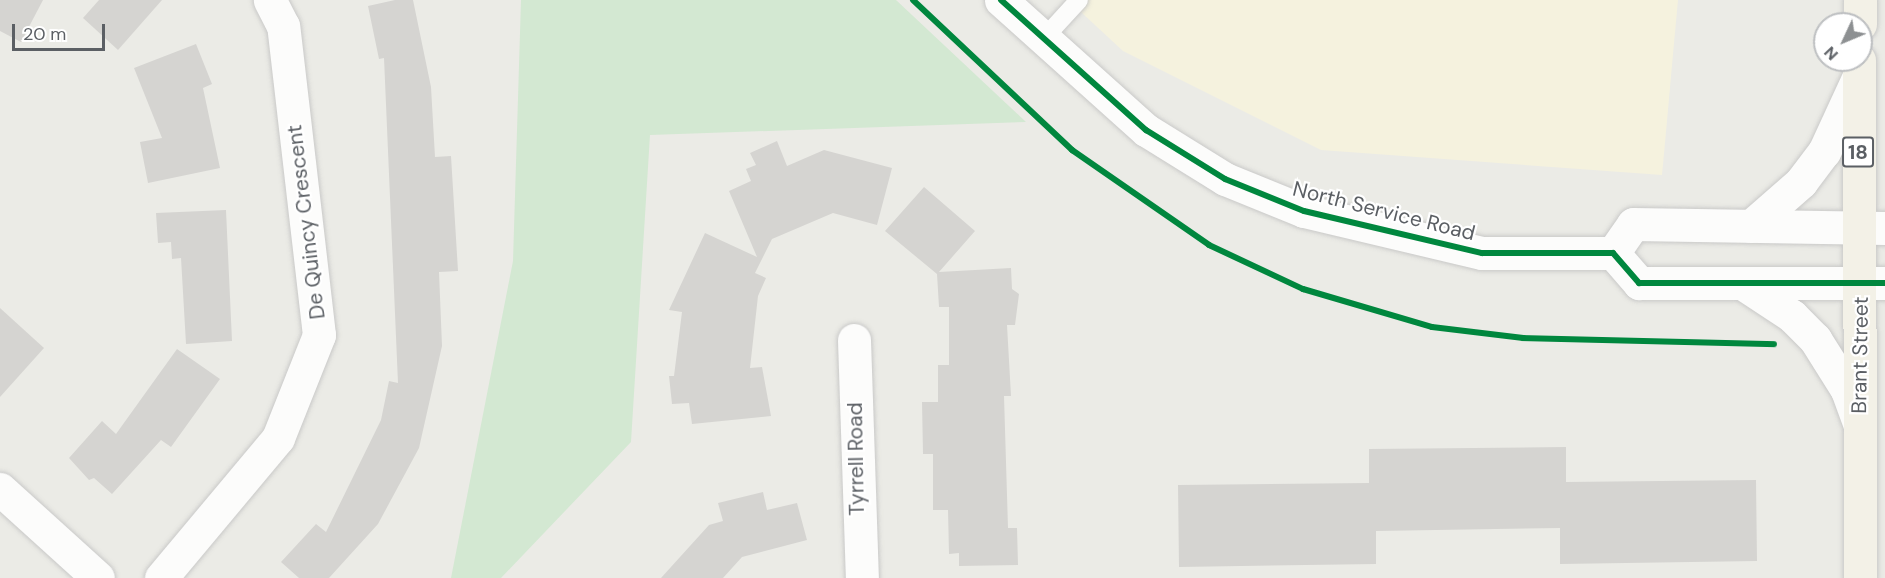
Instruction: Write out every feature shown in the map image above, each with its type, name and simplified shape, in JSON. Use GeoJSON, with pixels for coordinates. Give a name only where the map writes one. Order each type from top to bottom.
{"type":"FeatureCollection","features":[{"type":"Feature","properties":{"kind":"main road","name":"Brant Street"},"geometry":{"type":"LineString","coordinates":[[1859,72],[1873,228],[1873,282],[1858,423],[1860,578]]}},
{"type":"Feature","properties":{"kind":"street","name":"De Quincy Crescent"},"geometry":{"type":"LineString","coordinates":[[161,578],[278,438],[319,335],[283,26],[270,0]]}},
{"type":"Feature","properties":{"kind":"street","name":"North Service Road"},"geometry":{"type":"LineString","coordinates":[[1001,0],[1045,37],[1146,130],[1225,179],[1304,211],[1482,253],[1613,253]]}},
{"type":"Feature","properties":{"kind":"street"},"geometry":{"type":"LineString","coordinates":[[1751,226],[1801,182],[1824,152],[1858,72]]}},
{"type":"Feature","properties":{"kind":"street"},"geometry":{"type":"LineString","coordinates":[[1873,228],[1633,224],[1613,253],[1639,283],[1873,282]]}},
{"type":"Feature","properties":{"kind":"street"},"geometry":{"type":"LineString","coordinates":[[1742,283],[1792,316],[1815,339],[1847,390],[1858,423]]}},
{"type":"Feature","properties":{"kind":"street","name":"Tyrrell Road"},"geometry":{"type":"LineString","coordinates":[[854,340],[862,578]]}},
{"type":"Feature","properties":{"kind":"street"},"geometry":{"type":"LineString","coordinates":[[0,489],[98,578]]}},
{"type":"Feature","properties":{"kind":"lane"},"geometry":{"type":"LineString","coordinates":[[1045,37],[1079,0]]}},
{"type":"Feature","properties":{"kind":"shaded area"},"geometry":{"type":"Polygon","coordinates":[[[1068,0],[1678,0],[1662,175],[1321,150],[1123,51],[1068,0]]]}},
{"type":"Feature","properties":{"kind":"green space"},"geometry":{"type":"Polygon","coordinates":[[[521,0],[896,0],[1026,122],[650,135],[631,442],[501,578],[451,578],[513,261],[521,0]]]}},
{"type":"Feature","properties":{"kind":"building"},"geometry":{"type":"Polygon","coordinates":[[[0,0],[43,0],[21,42],[0,31],[0,0]]]}},
{"type":"Feature","properties":{"kind":"building"},"geometry":{"type":"Polygon","coordinates":[[[99,0],[162,0],[118,50],[83,18],[99,0]]]}},
{"type":"Feature","properties":{"kind":"building"},"geometry":{"type":"Polygon","coordinates":[[[395,0],[413,0],[431,87],[435,157],[451,156],[458,271],[439,272],[442,346],[419,448],[378,524],[329,578],[299,578],[281,562],[316,524],[326,532],[381,420],[389,381],[398,383],[384,58],[379,59],[368,6],[395,0]]]}},
{"type":"Feature","properties":{"kind":"building"},"geometry":{"type":"Polygon","coordinates":[[[196,44],[212,84],[203,88],[220,168],[148,183],[140,142],[162,138],[134,68],[196,44]]]}},
{"type":"Feature","properties":{"kind":"building"},"geometry":{"type":"Polygon","coordinates":[[[777,141],[787,166],[824,150],[892,168],[877,225],[833,213],[772,239],[755,273],[766,278],[758,296],[750,368],[762,367],[771,416],[692,424],[689,403],[672,404],[669,376],[674,376],[682,312],[669,310],[705,233],[757,257],[729,191],[751,181],[746,169],[756,165],[750,153],[777,141]]]}},
{"type":"Feature","properties":{"kind":"building"},"geometry":{"type":"Polygon","coordinates":[[[924,187],[975,231],[939,272],[1011,268],[1012,289],[1019,294],[1015,325],[1007,325],[1011,396],[1004,396],[1008,528],[1017,528],[1018,565],[959,566],[959,553],[949,554],[948,510],[933,510],[933,454],[923,454],[922,402],[938,402],[938,365],[949,365],[949,307],[939,307],[937,274],[885,231],[924,187]]]}},
{"type":"Feature","properties":{"kind":"building"},"geometry":{"type":"Polygon","coordinates":[[[226,210],[232,341],[186,344],[181,258],[172,259],[171,242],[158,243],[156,213],[226,210]]]}},
{"type":"Feature","properties":{"kind":"building"},"geometry":{"type":"Polygon","coordinates":[[[0,308],[44,348],[0,397],[0,308]]]}},
{"type":"Feature","properties":{"kind":"building"},"geometry":{"type":"Polygon","coordinates":[[[177,349],[220,379],[171,447],[161,440],[112,494],[94,478],[89,480],[69,458],[102,421],[116,434],[177,349]]]}},
{"type":"Feature","properties":{"kind":"building"},"geometry":{"type":"Polygon","coordinates":[[[1566,447],[1566,482],[1756,480],[1757,561],[1560,564],[1560,528],[1376,531],[1376,564],[1179,567],[1178,485],[1369,483],[1369,449],[1566,447]]]}},
{"type":"Feature","properties":{"kind":"building"},"geometry":{"type":"Polygon","coordinates":[[[763,492],[767,510],[797,503],[807,540],[742,557],[723,578],[661,578],[709,525],[723,521],[718,503],[763,492]]]}},
{"type":"Feature","properties":{"kind":"cycle path"},"geometry":{"type":"LineString","coordinates":[[913,0],[1072,150],[1209,245],[1303,289],[1432,327],[1523,338],[1774,344]]}},
{"type":"Feature","properties":{"kind":"cycle path"},"geometry":{"type":"LineString","coordinates":[[1001,0],[1146,130],[1225,179],[1304,211],[1482,253],[1613,253],[1639,283],[1885,283]]}}]}
